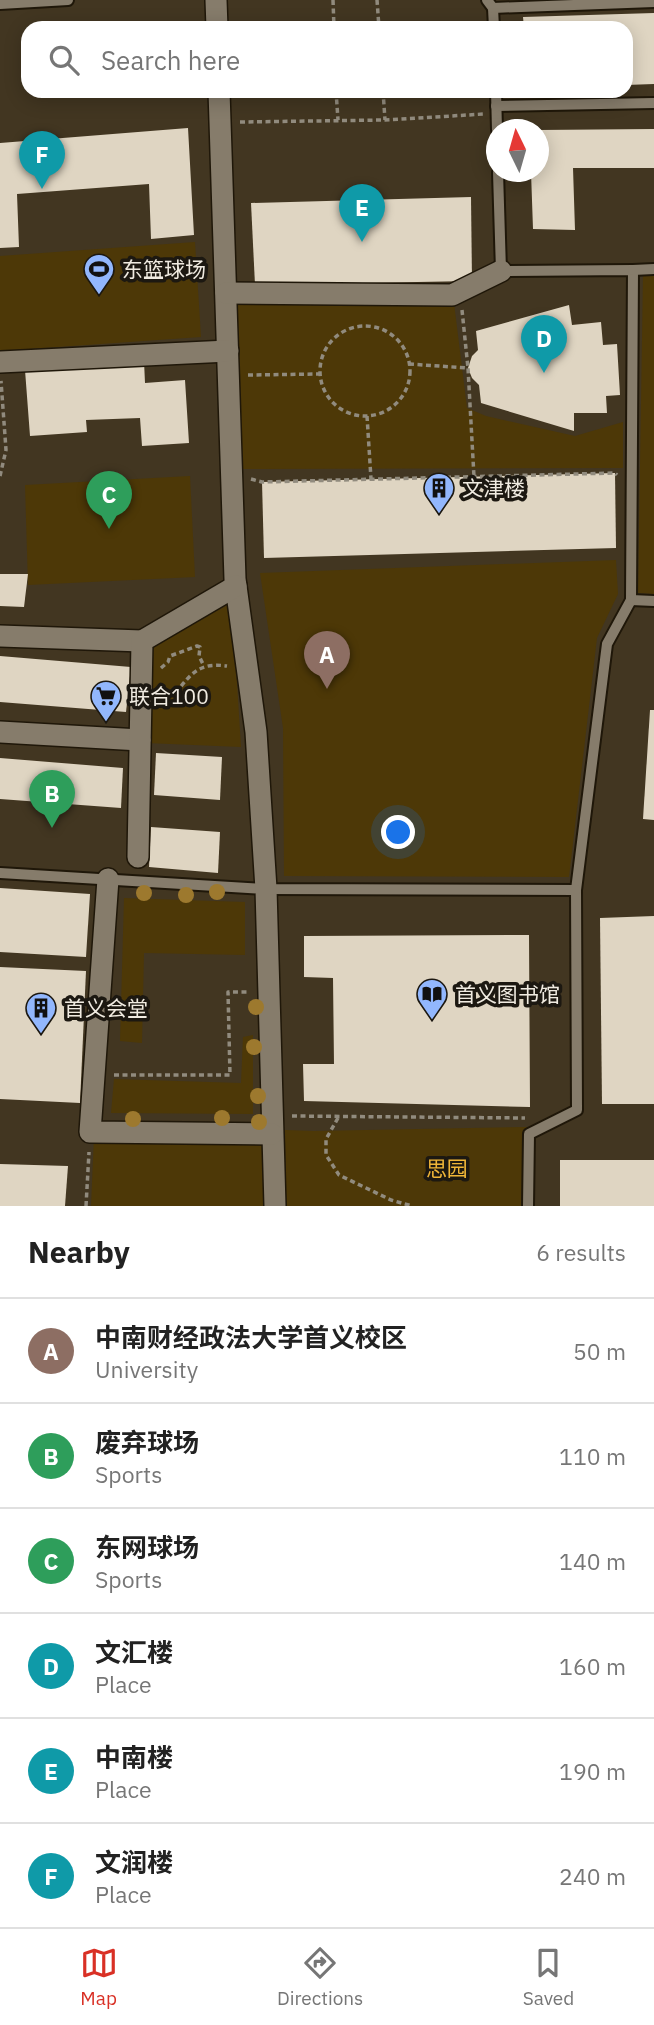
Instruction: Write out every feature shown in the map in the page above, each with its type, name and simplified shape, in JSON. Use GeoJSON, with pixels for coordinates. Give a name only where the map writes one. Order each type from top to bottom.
{"type":"FeatureCollection","features":[{"type":"Feature","properties":{"kind":"street"},"geometry":{"type":"LineString","coordinates":[[216,0],[217,21]]}},
{"type":"Feature","properties":{"kind":"street"},"geometry":{"type":"LineString","coordinates":[[219,98],[236,586],[256,732],[266,888],[275,1206]]}},
{"type":"Feature","properties":{"kind":"street"},"geometry":{"type":"LineString","coordinates":[[226,293],[452,295],[501,271]]}},
{"type":"Feature","properties":{"kind":"street"},"geometry":{"type":"LineString","coordinates":[[0,362],[228,351]]}},
{"type":"Feature","properties":{"kind":"street"},"geometry":{"type":"LineString","coordinates":[[0,636],[142,641],[236,586]]}},
{"type":"Feature","properties":{"kind":"street"},"geometry":{"type":"LineString","coordinates":[[138,857],[140,740],[147,693],[142,641]]}},
{"type":"Feature","properties":{"kind":"street"},"geometry":{"type":"LineString","coordinates":[[0,732],[140,740]]}},
{"type":"Feature","properties":{"kind":"street"},"geometry":{"type":"LineString","coordinates":[[108,879],[90,1132],[272,1125]]}},
{"type":"Feature","properties":{"kind":"lane"},"geometry":{"type":"LineString","coordinates":[[0,4],[68,0]]}},
{"type":"Feature","properties":{"kind":"lane"},"geometry":{"type":"LineString","coordinates":[[490,4],[654,2]]}},
{"type":"Feature","properties":{"kind":"lane"},"geometry":{"type":"LineString","coordinates":[[496,98],[496,119]]}},
{"type":"Feature","properties":{"kind":"lane"},"geometry":{"type":"LineString","coordinates":[[496,110],[654,103]]}},
{"type":"Feature","properties":{"kind":"lane"},"geometry":{"type":"LineString","coordinates":[[498,182],[501,271],[654,269]]}},
{"type":"Feature","properties":{"kind":"lane"},"geometry":{"type":"LineString","coordinates":[[528,1206],[528,1134],[577,1110],[576,890],[607,644],[631,600],[633,270]]}},
{"type":"Feature","properties":{"kind":"lane"},"geometry":{"type":"LineString","coordinates":[[631,600],[654,601]]}},
{"type":"Feature","properties":{"kind":"lane"},"geometry":{"type":"LineString","coordinates":[[0,873],[266,888],[576,890]]}},
{"type":"Feature","properties":{"kind":"path"},"geometry":{"type":"LineString","coordinates":[[332,0],[334,21]]}},
{"type":"Feature","properties":{"kind":"path"},"geometry":{"type":"LineString","coordinates":[[377,0],[378,21]]}},
{"type":"Feature","properties":{"kind":"path"},"geometry":{"type":"LineString","coordinates":[[336,98],[338,121]]}},
{"type":"Feature","properties":{"kind":"path"},"geometry":{"type":"LineString","coordinates":[[383,98],[385,120]]}},
{"type":"Feature","properties":{"kind":"path"},"geometry":{"type":"LineString","coordinates":[[220,122],[385,120],[496,110]]}},
{"type":"Feature","properties":{"kind":"path"},"geometry":{"type":"LineString","coordinates":[[460,290],[468,368],[474,477]]}},
{"type":"Feature","properties":{"kind":"path"},"geometry":{"type":"LineString","coordinates":[[356,327],[384,331],[396,339],[409,364],[409,379],[404,393],[395,405],[382,413],[367,416],[338,408],[328,397],[320,374],[324,353],[332,341],[343,332],[356,327]]}},
{"type":"Feature","properties":{"kind":"path"},"geometry":{"type":"LineString","coordinates":[[409,364],[468,368]]}},
{"type":"Feature","properties":{"kind":"path"},"geometry":{"type":"LineString","coordinates":[[0,372],[6,450],[0,477]]}},
{"type":"Feature","properties":{"kind":"path"},"geometry":{"type":"LineString","coordinates":[[229,375],[320,374]]}},
{"type":"Feature","properties":{"kind":"path"},"geometry":{"type":"LineString","coordinates":[[367,416],[371,479]]}},
{"type":"Feature","properties":{"kind":"path"},"geometry":{"type":"LineString","coordinates":[[232,475],[262,482],[615,473],[632,490]]}},
{"type":"Feature","properties":{"kind":"path"},"geometry":{"type":"LineString","coordinates":[[204,666],[199,656],[200,647],[197,646],[170,656],[168,662],[160,668],[147,693],[174,695],[185,680],[204,666],[228,666],[246,661]]}},
{"type":"Feature","properties":{"kind":"path"},"geometry":{"type":"LineString","coordinates":[[94,1075],[230,1075],[228,992],[269,992]]}},
{"type":"Feature","properties":{"kind":"path"},"geometry":{"type":"LineString","coordinates":[[339,1117],[326,1139],[326,1155],[338,1175],[391,1200],[412,1206]]}},
{"type":"Feature","properties":{"kind":"path"},"geometry":{"type":"LineString","coordinates":[[272,1125],[339,1117],[559,1118]]}},
{"type":"Feature","properties":{"kind":"path"},"geometry":{"type":"LineString","coordinates":[[86,1206],[90,1132]]}},
{"type":"Feature","properties":{"kind":"shaded area"},"geometry":{"type":"Polygon","coordinates":[[[0,0],[654,0],[654,1206],[0,1206],[0,0]]]}},
{"type":"Feature","properties":{"kind":"green space","name":"东篮球场"},"geometry":{"type":"Polygon","coordinates":[[[195,242],[201,337],[0,351],[0,256],[195,242]]]}},
{"type":"Feature","properties":{"kind":"green space"},"geometry":{"type":"Polygon","coordinates":[[[643,276],[654,276],[654,594],[638,593],[643,276]]]}},
{"type":"Feature","properties":{"kind":"green space"},"geometry":{"type":"Polygon","coordinates":[[[231,297],[454,303],[467,408],[486,416],[575,436],[623,422],[623,468],[236,469],[231,297]]]}},
{"type":"Feature","properties":{"kind":"green space"},"geometry":{"type":"Polygon","coordinates":[[[190,476],[195,577],[28,585],[25,485],[190,476]]]}},
{"type":"Feature","properties":{"kind":"green space"},"geometry":{"type":"Polygon","coordinates":[[[616,560],[618,594],[597,638],[569,877],[284,876],[283,728],[260,573],[616,560]]]}},
{"type":"Feature","properties":{"kind":"green space"},"geometry":{"type":"Polygon","coordinates":[[[232,603],[241,747],[146,743],[150,655],[156,644],[232,603]]]}},
{"type":"Feature","properties":{"kind":"green space"},"geometry":{"type":"Polygon","coordinates":[[[124,898],[245,902],[245,955],[144,953],[142,1043],[120,1041],[124,898]]]}},
{"type":"Feature","properties":{"kind":"green space"},"geometry":{"type":"Polygon","coordinates":[[[253,1035],[253,1114],[111,1113],[114,1079],[241,1083],[243,1037],[253,1035]]]}},
{"type":"Feature","properties":{"kind":"green space","name":"思园"},"geometry":{"type":"Polygon","coordinates":[[[527,1127],[527,1206],[286,1206],[285,1130],[527,1127]]]}},
{"type":"Feature","properties":{"kind":"green space"},"geometry":{"type":"Polygon","coordinates":[[[94,1136],[266,1139],[267,1206],[91,1206],[94,1136]]]}},
{"type":"Feature","properties":{"kind":"building"},"geometry":{"type":"Polygon","coordinates":[[[654,13],[654,84],[633,85],[633,21],[523,21],[523,17],[654,13]]]}},
{"type":"Feature","properties":{"kind":"building"},"geometry":{"type":"Polygon","coordinates":[[[188,128],[194,235],[151,239],[149,184],[17,194],[19,247],[0,248],[0,143],[188,128]]]}},
{"type":"Feature","properties":{"kind":"building"},"geometry":{"type":"Polygon","coordinates":[[[654,129],[654,168],[573,168],[575,230],[533,229],[531,182],[549,182],[549,130],[654,129]]]}},
{"type":"Feature","properties":{"kind":"building"},"geometry":{"type":"Polygon","coordinates":[[[471,197],[472,281],[255,285],[251,203],[471,197]]]}},
{"type":"Feature","properties":{"kind":"building"},"geometry":{"type":"Polygon","coordinates":[[[569,305],[572,325],[601,322],[603,345],[617,344],[620,395],[606,396],[607,413],[574,413],[574,431],[481,403],[479,385],[468,368],[472,356],[478,350],[476,331],[569,305]]]}},
{"type":"Feature","properties":{"kind":"building"},"geometry":{"type":"Polygon","coordinates":[[[144,361],[145,383],[185,380],[189,443],[142,446],[140,418],[86,420],[87,432],[30,436],[25,370],[144,361]]]}},
{"type":"Feature","properties":{"kind":"building","name":"文津楼"},"geometry":{"type":"Polygon","coordinates":[[[615,473],[616,548],[264,558],[262,482],[615,473]]]}},
{"type":"Feature","properties":{"kind":"building"},"geometry":{"type":"Polygon","coordinates":[[[0,574],[28,574],[24,607],[0,606],[0,574]]]}},
{"type":"Feature","properties":{"kind":"building"},"geometry":{"type":"Polygon","coordinates":[[[0,656],[131,667],[126,712],[0,702],[0,656]]]}},
{"type":"Feature","properties":{"kind":"building"},"geometry":{"type":"Polygon","coordinates":[[[650,710],[654,710],[654,820],[643,819],[650,710]]]}},
{"type":"Feature","properties":{"kind":"building"},"geometry":{"type":"Polygon","coordinates":[[[156,753],[222,757],[220,800],[154,795],[156,753]]]}},
{"type":"Feature","properties":{"kind":"building"},"geometry":{"type":"Polygon","coordinates":[[[0,758],[123,768],[121,808],[0,799],[0,758]]]}},
{"type":"Feature","properties":{"kind":"building"},"geometry":{"type":"Polygon","coordinates":[[[151,827],[220,832],[218,873],[149,867],[151,827]]]}},
{"type":"Feature","properties":{"kind":"building"},"geometry":{"type":"Polygon","coordinates":[[[0,888],[90,894],[86,957],[0,952],[0,888]]]}},
{"type":"Feature","properties":{"kind":"building"},"geometry":{"type":"Polygon","coordinates":[[[654,916],[654,1104],[602,1104],[600,918],[654,916]]]}},
{"type":"Feature","properties":{"kind":"building","name":"首义图书馆"},"geometry":{"type":"Polygon","coordinates":[[[529,935],[530,1107],[304,1101],[303,1064],[334,1064],[333,978],[304,977],[304,936],[529,935]]]}},
{"type":"Feature","properties":{"kind":"building","name":"首义会堂"},"geometry":{"type":"Polygon","coordinates":[[[0,967],[86,971],[80,1103],[0,1099],[0,967]]]}},
{"type":"Feature","properties":{"kind":"building"},"geometry":{"type":"Polygon","coordinates":[[[560,1160],[654,1160],[654,1206],[560,1206],[560,1160]]]}},
{"type":"Feature","properties":{"kind":"building"},"geometry":{"type":"Polygon","coordinates":[[[0,1164],[68,1166],[65,1206],[0,1206],[0,1164]]]}},
{"type":"Feature","properties":{"kind":"place","name":"文润楼"},"geometry":{"type":"Point","coordinates":[42,189]}},
{"type":"Feature","properties":{"kind":"place","name":"中南楼"},"geometry":{"type":"Point","coordinates":[362,242]}},
{"type":"Feature","properties":{"kind":"place","name":"东篮球场"},"geometry":{"type":"Point","coordinates":[99,296]}},
{"type":"Feature","properties":{"kind":"place","name":"文汇楼"},"geometry":{"type":"Point","coordinates":[544,373]}},
{"type":"Feature","properties":{"kind":"place","name":"文津楼"},"geometry":{"type":"Point","coordinates":[439,515]}},
{"type":"Feature","properties":{"kind":"place","name":"东网球场"},"geometry":{"type":"Point","coordinates":[109,529]}},
{"type":"Feature","properties":{"kind":"place","name":"中南财经政法大学首义校区"},"geometry":{"type":"Point","coordinates":[327,689]}},
{"type":"Feature","properties":{"kind":"place","name":"联合100"},"geometry":{"type":"Point","coordinates":[106,723]}},
{"type":"Feature","properties":{"kind":"place","name":"废弃球场"},"geometry":{"type":"Point","coordinates":[52,828]}},
{"type":"Feature","properties":{"kind":"place","name":"首义图书馆"},"geometry":{"type":"Point","coordinates":[432,1021]}},
{"type":"Feature","properties":{"kind":"place","name":"首义会堂"},"geometry":{"type":"Point","coordinates":[41,1035]}}]}
